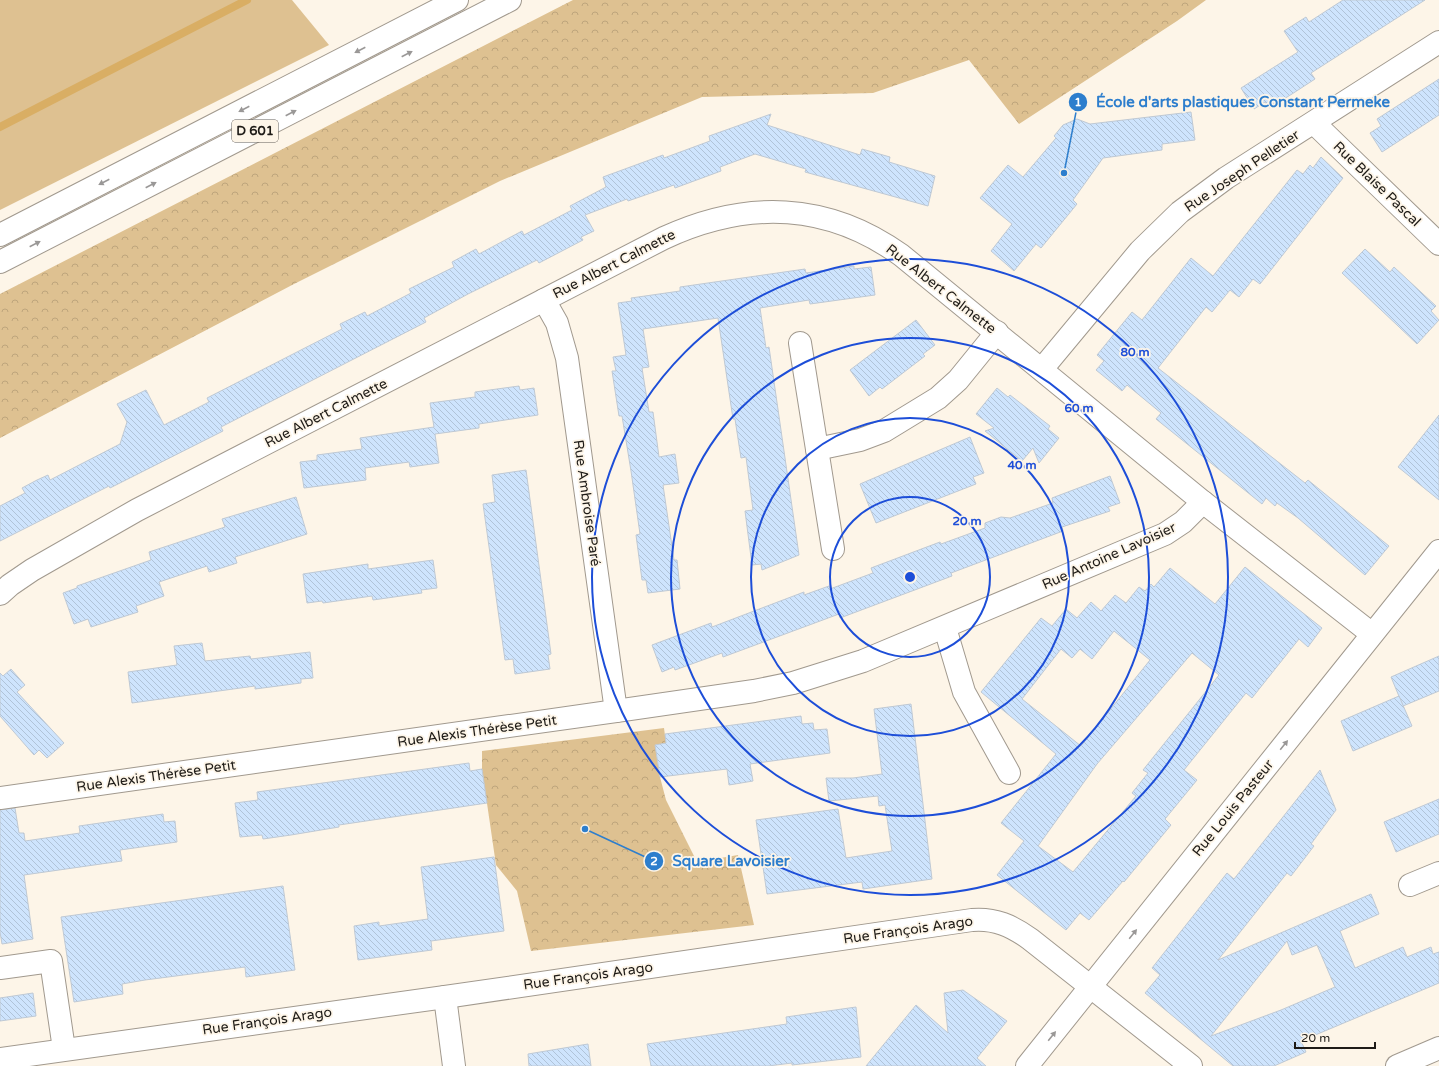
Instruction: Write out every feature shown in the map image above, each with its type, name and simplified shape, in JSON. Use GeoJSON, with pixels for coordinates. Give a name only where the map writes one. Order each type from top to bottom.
{"type":"FeatureCollection","features":[{"type":"Feature","properties":{"kind":"street","name":"D 601"},"geometry":{"type":"LineString","coordinates":[[0,235],[457,0]]}},
{"type":"Feature","properties":{"kind":"street","name":"D 601"},"geometry":{"type":"LineString","coordinates":[[0,262],[510,0]]}},
{"type":"Feature","properties":{"kind":"street","name":"Rue Joseph Pelletier"},"geometry":{"type":"LineString","coordinates":[[1042,369],[1140,251],[1180,212],[1226,178],[1314,124],[1439,42]]}},
{"type":"Feature","properties":{"kind":"street","name":"Rue Blaise Pascal"},"geometry":{"type":"LineString","coordinates":[[1314,124],[1439,244]]}},
{"type":"Feature","properties":{"kind":"street","name":"Rue Albert Calmette"},"geometry":{"type":"LineString","coordinates":[[0,594],[32,570],[137,510],[664,238],[700,223],[738,214],[787,212],[835,221],[875,238],[906,258],[1203,502]]}},
{"type":"Feature","properties":{"kind":"street","name":"Rue Ambroise Paré"},"geometry":{"type":"LineString","coordinates":[[544,300],[557,323],[567,358],[616,711]]}},
{"type":"Feature","properties":{"kind":"street"},"geometry":{"type":"LineString","coordinates":[[817,449],[860,440],[884,431],[938,398],[958,380],[997,332]]}},
{"type":"Feature","properties":{"kind":"street"},"geometry":{"type":"LineString","coordinates":[[800,343],[833,549]]}},
{"type":"Feature","properties":{"kind":"street"},"geometry":{"type":"LineString","coordinates":[[1203,502],[1372,634]]}},
{"type":"Feature","properties":{"kind":"street","name":"Rue Antoine Lavoisier"},"geometry":{"type":"LineString","coordinates":[[945,628],[1164,534],[1183,522],[1203,502]]}},
{"type":"Feature","properties":{"kind":"street","name":"Rue Louis Pasteur"},"geometry":{"type":"LineString","coordinates":[[1027,1066],[1439,551]]}},
{"type":"Feature","properties":{"kind":"street"},"geometry":{"type":"LineString","coordinates":[[945,628],[964,692],[1008,773]]}},
{"type":"Feature","properties":{"kind":"street","name":"Rue Alexis Thérèse Petit"},"geometry":{"type":"LineString","coordinates":[[0,798],[616,711],[793,684],[844,668],[945,628]]}},
{"type":"Feature","properties":{"kind":"street"},"geometry":{"type":"LineString","coordinates":[[1410,885],[1439,873]]}},
{"type":"Feature","properties":{"kind":"street","name":"Rue François Arago"},"geometry":{"type":"LineString","coordinates":[[0,1058],[445,997],[978,920],[990,920],[1000,922],[1019,931],[1191,1066]]}},
{"type":"Feature","properties":{"kind":"street"},"geometry":{"type":"LineString","coordinates":[[0,968],[51,961],[64,1049]]}},
{"type":"Feature","properties":{"kind":"street"},"geometry":{"type":"LineString","coordinates":[[445,997],[454,1066]]}},
{"type":"Feature","properties":{"kind":"street"},"geometry":{"type":"LineString","coordinates":[[1397,1066],[1439,1048]]}},
{"type":"Feature","properties":{"kind":"green space"},"geometry":{"type":"Polygon","coordinates":[[[0,0],[292,0],[329,45],[0,210],[0,0]]]}},
{"type":"Feature","properties":{"kind":"green space"},"geometry":{"type":"Polygon","coordinates":[[[573,0],[1206,0],[1177,21],[1019,124],[969,60],[873,93],[702,97],[500,181],[294,284],[0,438],[0,294],[573,0]]]}},
{"type":"Feature","properties":{"kind":"green space"},"geometry":{"type":"Polygon","coordinates":[[[664,728],[666,743],[655,745],[660,777],[666,800],[697,862],[738,855],[754,925],[531,951],[517,891],[496,865],[482,769],[482,751],[664,728]]]}},
{"type":"Feature","properties":{"kind":"building"},"geometry":{"type":"Polygon","coordinates":[[[1343,0],[1425,0],[1311,73],[1315,79],[1292,94],[1269,108],[1265,102],[1254,109],[1241,88],[1298,52],[1284,31],[1306,17],[1309,22],[1343,0]]]}},
{"type":"Feature","properties":{"kind":"building"},"geometry":{"type":"Polygon","coordinates":[[[1439,79],[1439,115],[1382,152],[1370,133],[1381,126],[1377,119],[1439,79]]]}},
{"type":"Feature","properties":{"kind":"building"},"geometry":{"type":"Polygon","coordinates":[[[1191,112],[1195,140],[1162,144],[1162,150],[1103,158],[1073,200],[1077,204],[1041,248],[1036,244],[1014,271],[991,251],[1012,224],[980,198],[1008,165],[1023,177],[1056,138],[1054,136],[1063,125],[1077,119],[1090,124],[1191,112]]]}},
{"type":"Feature","properties":{"kind":"building"},"geometry":{"type":"Polygon","coordinates":[[[771,114],[767,125],[860,155],[862,149],[890,157],[889,162],[935,176],[928,206],[805,172],[806,169],[755,154],[720,167],[721,171],[675,188],[674,185],[628,201],[627,199],[585,215],[594,231],[581,237],[583,240],[539,263],[537,260],[468,294],[424,318],[426,322],[221,427],[223,431],[0,541],[0,506],[25,493],[22,488],[48,475],[50,480],[120,444],[127,422],[117,404],[146,390],[164,425],[209,402],[207,398],[342,329],[340,324],[365,312],[367,316],[411,293],[409,289],[454,267],[452,262],[476,249],[479,254],[522,231],[524,235],[572,210],[570,206],[606,187],[603,177],[663,155],[664,158],[710,141],[709,136],[771,114]]]}},
{"type":"Feature","properties":{"kind":"building"},"geometry":{"type":"Polygon","coordinates":[[[1321,157],[1343,178],[1260,284],[1253,279],[1239,297],[1230,290],[1212,312],[1206,307],[1158,368],[1305,483],[1308,480],[1389,546],[1365,575],[1298,518],[1277,503],[1275,506],[1266,498],[1262,504],[1156,419],[1161,413],[1127,385],[1122,391],[1096,370],[1104,361],[1097,355],[1132,312],[1142,320],[1191,258],[1213,276],[1297,170],[1303,174],[1310,165],[1313,168],[1321,157]]]}},
{"type":"Feature","properties":{"kind":"building"},"geometry":{"type":"Polygon","coordinates":[[[1365,249],[1390,272],[1394,267],[1436,306],[1431,311],[1439,320],[1417,344],[1342,273],[1365,249]]]}},
{"type":"Feature","properties":{"kind":"building"},"geometry":{"type":"Polygon","coordinates":[[[854,266],[854,269],[871,267],[875,295],[810,304],[809,300],[760,308],[766,348],[769,347],[799,555],[762,570],[761,564],[752,565],[745,511],[753,510],[746,457],[741,458],[735,419],[733,419],[718,318],[643,329],[649,367],[642,368],[649,412],[653,412],[659,457],[675,454],[679,483],[663,485],[674,560],[677,560],[680,589],[648,593],[646,580],[642,580],[636,535],[640,534],[631,471],[622,416],[619,416],[612,371],[616,371],[613,357],[626,355],[618,303],[632,301],[631,298],[680,291],[680,287],[805,269],[806,273],[854,266]]]}},
{"type":"Feature","properties":{"kind":"building"},"geometry":{"type":"Polygon","coordinates":[[[916,320],[935,345],[923,354],[925,356],[882,389],[880,387],[869,396],[850,370],[916,320]]]}},
{"type":"Feature","properties":{"kind":"building"},"geometry":{"type":"Polygon","coordinates":[[[519,386],[520,390],[534,388],[538,415],[479,424],[479,428],[435,434],[439,463],[410,467],[409,462],[365,468],[366,480],[304,488],[300,462],[317,460],[317,455],[362,449],[360,438],[434,427],[430,403],[475,397],[475,392],[519,386]]]}},
{"type":"Feature","properties":{"kind":"building"},"geometry":{"type":"Polygon","coordinates":[[[997,388],[1008,397],[1010,395],[1050,426],[1048,429],[1059,438],[1039,463],[1033,448],[1022,461],[985,431],[994,428],[976,414],[997,388]]]}},
{"type":"Feature","properties":{"kind":"building"},"geometry":{"type":"Polygon","coordinates":[[[1439,415],[1439,500],[1398,467],[1439,415]]]}},
{"type":"Feature","properties":{"kind":"building"},"geometry":{"type":"Polygon","coordinates":[[[970,437],[984,473],[973,477],[976,484],[876,523],[860,484],[970,437]]]}},
{"type":"Feature","properties":{"kind":"building"},"geometry":{"type":"Polygon","coordinates":[[[526,470],[551,654],[548,655],[550,669],[515,674],[513,659],[505,660],[483,504],[495,502],[492,475],[526,470]]]}},
{"type":"Feature","properties":{"kind":"building"},"geometry":{"type":"Polygon","coordinates":[[[1110,476],[1120,503],[1108,507],[1110,511],[1062,527],[1063,531],[951,573],[952,576],[840,618],[839,614],[723,657],[722,653],[675,670],[674,667],[662,672],[652,645],[711,623],[712,627],[804,592],[804,595],[829,586],[830,589],[873,573],[871,568],[940,542],[941,544],[985,528],[985,523],[1001,517],[1010,518],[1053,503],[1052,498],[1110,476]]]}},
{"type":"Feature","properties":{"kind":"building"},"geometry":{"type":"Polygon","coordinates":[[[296,497],[307,534],[235,557],[237,563],[209,572],[207,566],[159,582],[164,596],[136,606],[138,612],[91,627],[88,619],[74,624],[63,593],[77,588],[77,586],[151,560],[149,552],[225,527],[222,519],[296,497]]]}},
{"type":"Feature","properties":{"kind":"building"},"geometry":{"type":"Polygon","coordinates":[[[433,560],[437,588],[421,590],[422,593],[373,600],[372,596],[323,603],[322,601],[307,603],[303,574],[368,564],[368,569],[433,560]]]}},
{"type":"Feature","properties":{"kind":"building"},"geometry":{"type":"Polygon","coordinates":[[[1245,567],[1322,628],[1308,647],[1299,639],[1252,698],[1246,693],[1184,770],[1197,780],[1165,819],[1171,825],[1124,882],[1123,881],[1089,920],[1080,913],[1066,930],[997,875],[1024,841],[1001,823],[1056,754],[981,692],[1041,618],[1052,626],[1066,609],[1077,618],[1091,602],[1101,611],[1115,595],[1126,603],[1139,587],[1145,591],[1151,584],[1154,587],[1170,568],[1215,604],[1245,567]],[[1114,631],[1092,659],[1080,649],[1072,658],[1061,649],[1022,699],[1081,746],[1150,660],[1114,631]],[[1192,653],[1097,764],[1038,846],[1073,872],[1136,796],[1132,793],[1148,773],[1143,770],[1219,675],[1192,653]]]}},
{"type":"Feature","properties":{"kind":"building"},"geometry":{"type":"Polygon","coordinates":[[[202,643],[205,661],[250,656],[251,659],[310,652],[313,678],[301,679],[301,683],[255,689],[255,686],[132,703],[128,672],[177,665],[174,646],[202,643]]]}},
{"type":"Feature","properties":{"kind":"building"},"geometry":{"type":"Polygon","coordinates":[[[1439,656],[1439,691],[1403,706],[1391,677],[1439,656]]]}},
{"type":"Feature","properties":{"kind":"building"},"geometry":{"type":"Polygon","coordinates":[[[11,669],[25,685],[17,692],[64,743],[47,758],[39,750],[34,755],[0,716],[0,673],[3,676],[11,669]]]}},
{"type":"Feature","properties":{"kind":"building"},"geometry":{"type":"Polygon","coordinates":[[[1399,696],[1412,726],[1353,751],[1341,721],[1399,696]]]}},
{"type":"Feature","properties":{"kind":"building"},"geometry":{"type":"Polygon","coordinates":[[[911,704],[932,879],[863,889],[862,882],[767,894],[756,820],[838,809],[846,858],[892,851],[885,805],[879,806],[878,796],[829,801],[826,778],[853,778],[882,774],[874,709],[911,704]]]}},
{"type":"Feature","properties":{"kind":"building"},"geometry":{"type":"Polygon","coordinates":[[[801,716],[802,724],[813,723],[814,730],[827,729],[830,753],[750,764],[753,781],[729,785],[727,769],[660,777],[655,745],[666,743],[665,734],[801,716]]]}},
{"type":"Feature","properties":{"kind":"building"},"geometry":{"type":"Polygon","coordinates":[[[469,763],[470,771],[482,769],[487,803],[339,825],[339,827],[263,839],[262,835],[240,837],[235,803],[258,800],[257,792],[469,763]]]}},
{"type":"Feature","properties":{"kind":"building"},"geometry":{"type":"Polygon","coordinates":[[[1320,770],[1336,810],[1311,844],[1314,846],[1291,876],[1287,873],[1218,960],[1371,894],[1379,914],[1340,931],[1355,968],[1403,947],[1407,957],[1431,947],[1433,954],[1439,952],[1439,983],[1301,1041],[1306,1052],[1274,1066],[1233,1066],[1145,993],[1160,975],[1152,968],[1227,873],[1234,879],[1320,770]],[[1287,941],[1211,1036],[1281,1010],[1335,987],[1317,945],[1292,955],[1287,941]]]}},
{"type":"Feature","properties":{"kind":"building"},"geometry":{"type":"Polygon","coordinates":[[[1439,799],[1439,834],[1396,852],[1384,822],[1439,799]]]}},
{"type":"Feature","properties":{"kind":"building"},"geometry":{"type":"Polygon","coordinates":[[[15,808],[19,833],[24,833],[25,841],[80,833],[79,826],[163,814],[164,822],[175,821],[177,842],[120,850],[122,861],[24,875],[33,939],[2,944],[0,932],[0,810],[15,808]]]}},
{"type":"Feature","properties":{"kind":"building"},"geometry":{"type":"Polygon","coordinates":[[[494,857],[504,931],[431,941],[432,950],[358,960],[354,926],[379,922],[379,926],[428,919],[421,867],[494,857]]]}},
{"type":"Feature","properties":{"kind":"building"},"geometry":{"type":"Polygon","coordinates":[[[283,886],[295,970],[246,977],[245,967],[145,980],[122,984],[123,994],[74,1002],[61,917],[283,886]]]}},
{"type":"Feature","properties":{"kind":"building"},"geometry":{"type":"Polygon","coordinates":[[[963,990],[1007,1021],[977,1058],[986,1066],[866,1066],[916,1005],[948,1033],[944,993],[963,990]]]}},
{"type":"Feature","properties":{"kind":"building"},"geometry":{"type":"Polygon","coordinates":[[[33,993],[36,1016],[0,1021],[0,998],[33,993]]]}},
{"type":"Feature","properties":{"kind":"building"},"geometry":{"type":"Polygon","coordinates":[[[856,1007],[861,1057],[792,1065],[792,1063],[768,1066],[651,1066],[647,1044],[787,1024],[786,1017],[856,1007]]]}},
{"type":"Feature","properties":{"kind":"building"},"geometry":{"type":"Polygon","coordinates":[[[588,1044],[591,1066],[529,1066],[528,1054],[588,1044]]]}},
{"type":"Feature","properties":{"kind":"waterway"},"geometry":{"type":"LineString","coordinates":[[0,127],[247,0]]}},
{"type":"Feature","properties":{"kind":"place","name":"École d'arts plastiques Constant Permeke"},"geometry":{"type":"Point","coordinates":[1064,173]}},
{"type":"Feature","properties":{"kind":"place","name":"Square Lavoisier"},"geometry":{"type":"Point","coordinates":[585,829]}}]}
